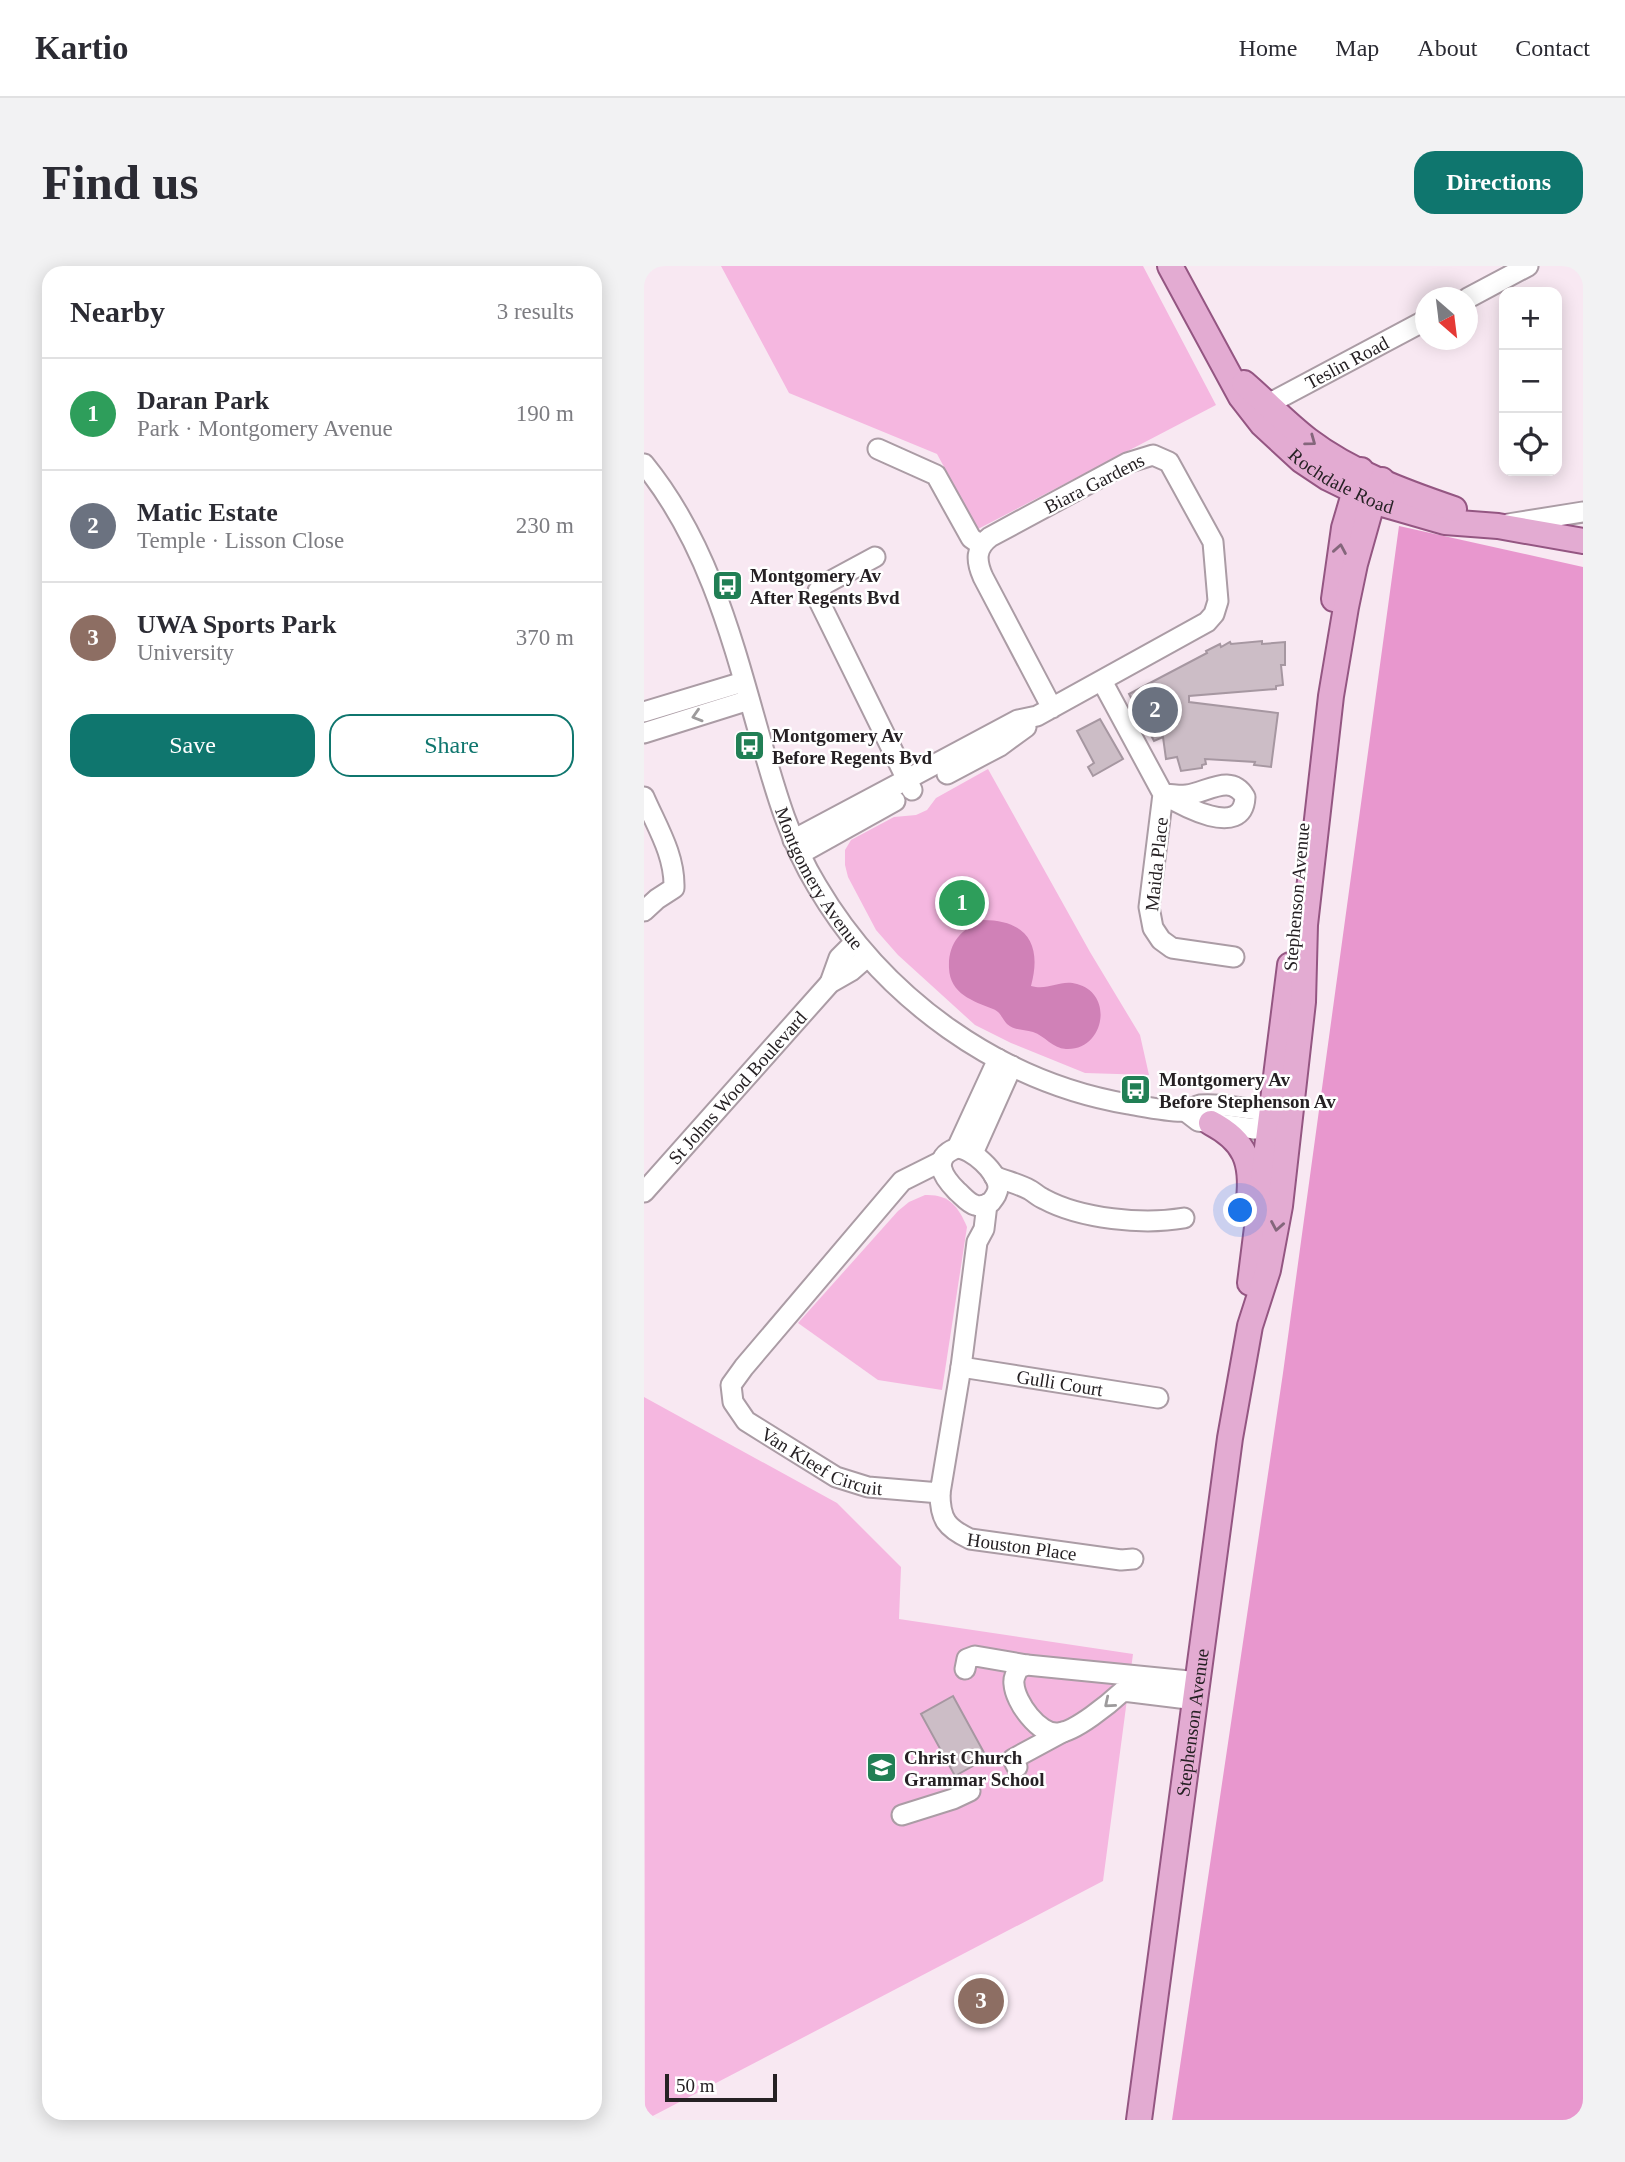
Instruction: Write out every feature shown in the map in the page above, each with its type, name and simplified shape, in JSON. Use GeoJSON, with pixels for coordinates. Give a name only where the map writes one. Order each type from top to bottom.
{"type":"FeatureCollection","features":[{"type":"Feature","properties":{"kind":"main road","name":"Rochdale Road"},"geometry":{"type":"LineString","coordinates":[[1170,266],[1241,397],[1262,424],[1301,460],[1328,478],[1410,494],[1498,526]]}},
{"type":"Feature","properties":{"kind":"main road","name":"Rochdale Road"},"geometry":{"type":"LineString","coordinates":[[1225,366],[1308,440],[1367,486],[1446,523],[1498,526],[1583,541]]}},
{"type":"Feature","properties":{"kind":"main road","name":"Stephenson Avenue"},"geometry":{"type":"LineString","coordinates":[[1139,2120],[1230,1438],[1250,1326],[1268,1270],[1280,1206],[1303,1002],[1305,925],[1331,696],[1346,607],[1361,545],[1367,486]]}},
{"type":"Feature","properties":{"kind":"main road","name":"Stephenson Avenue"},"geometry":{"type":"LineString","coordinates":[[1250,1326],[1250,1283],[1271,1127],[1304,817],[1331,629],[1335,578],[1344,528],[1367,486]]}},
{"type":"Feature","properties":{"kind":"main road"},"geometry":{"type":"LineString","coordinates":[[1361,545],[1376,530],[1399,522],[1446,523]]}},
{"type":"Feature","properties":{"kind":"main road"},"geometry":{"type":"LineString","coordinates":[[1211,1123],[1237,1140],[1249,1169],[1251,1180],[1242,1253],[1250,1283]]}},
{"type":"Feature","properties":{"kind":"street"},"geometry":{"type":"LineString","coordinates":[[1478,293],[1528,266]]}},
{"type":"Feature","properties":{"kind":"street","name":"Teslin Road"},"geometry":{"type":"LineString","coordinates":[[1268,404],[1415,326]]}},
{"type":"Feature","properties":{"kind":"street"},"geometry":{"type":"LineString","coordinates":[[878,449],[936,475],[971,538],[981,545],[978,560],[982,577],[1044,712]]}},
{"type":"Feature","properties":{"kind":"street","name":"Biara Gardens"},"geometry":{"type":"LineString","coordinates":[[797,847],[909,786],[1000,746],[1044,712],[1200,628],[1211,618],[1218,606],[1213,542],[1168,462],[1153,454],[1134,460],[990,537],[981,545]]}},
{"type":"Feature","properties":{"kind":"street","name":"Montgomery Avenue"},"geometry":{"type":"LineString","coordinates":[[644,464],[659,482],[685,524],[704,562],[719,601],[770,772],[797,847],[823,896],[861,949],[922,1008],[965,1040],[1005,1063],[1083,1094],[1185,1111],[1198,1121],[1255,1129],[1271,1127]]}},
{"type":"Feature","properties":{"kind":"street","name":"Rochdale Road"},"geometry":{"type":"LineString","coordinates":[[1498,526],[1578,513]]}},
{"type":"Feature","properties":{"kind":"street"},"geometry":{"type":"LineString","coordinates":[[875,557],[825,584],[818,591],[818,599],[909,786]]}},
{"type":"Feature","properties":{"kind":"street","name":"Maida Place"},"geometry":{"type":"LineString","coordinates":[[1102,681],[1163,793],[1149,907],[1153,928],[1161,940],[1172,948],[1234,957]]}},
{"type":"Feature","properties":{"kind":"street"},"geometry":{"type":"LineString","coordinates":[[644,712],[746,691]]}},
{"type":"Feature","properties":{"kind":"street"},"geometry":{"type":"LineString","coordinates":[[644,733],[746,691]]}},
{"type":"Feature","properties":{"kind":"street"},"geometry":{"type":"LineString","coordinates":[[644,797],[673,863],[674,888],[644,911]]}},
{"type":"Feature","properties":{"kind":"street","name":"St Johns Wood Boulevard"},"geometry":{"type":"LineString","coordinates":[[644,1192],[830,983],[851,971],[861,949]]}},
{"type":"Feature","properties":{"kind":"street"},"geometry":{"type":"LineString","coordinates":[[1271,1127],[1288,1101],[1303,1002]]}},
{"type":"Feature","properties":{"kind":"street"},"geometry":{"type":"LineString","coordinates":[[954,1160],[1005,1063]]}},
{"type":"Feature","properties":{"kind":"street","name":"Montgomery Avenue"},"geometry":{"type":"LineString","coordinates":[[1185,1111],[1199,1105],[1258,1110],[1271,1127],[1286,1158]]}},
{"type":"Feature","properties":{"kind":"street"},"geometry":{"type":"LineString","coordinates":[[954,1160],[1028,1189],[1069,1209],[1132,1220],[1161,1222],[1184,1219]]}},
{"type":"Feature","properties":{"kind":"street"},"geometry":{"type":"LineString","coordinates":[[940,1493],[961,1367],[977,1242],[984,1229],[984,1201],[954,1160]]}},
{"type":"Feature","properties":{"kind":"street","name":"Van Kleef Circuit"},"geometry":{"type":"LineString","coordinates":[[940,1493],[868,1487],[836,1477],[746,1421],[733,1402],[731,1385],[902,1181],[954,1160]]}},
{"type":"Feature","properties":{"kind":"street"},"geometry":{"type":"LineString","coordinates":[[984,1201],[998,1188],[994,1176]]}},
{"type":"Feature","properties":{"kind":"street"},"geometry":{"type":"LineString","coordinates":[[984,1201],[1044,1199]]}},
{"type":"Feature","properties":{"kind":"street","name":"Gulli Court"},"geometry":{"type":"LineString","coordinates":[[961,1367],[1158,1398]]}},
{"type":"Feature","properties":{"kind":"street","name":"Houston Place"},"geometry":{"type":"LineString","coordinates":[[940,1493],[940,1508],[944,1521],[954,1531],[970,1539],[1121,1560],[1133,1559]]}},
{"type":"Feature","properties":{"kind":"street"},"geometry":{"type":"LineString","coordinates":[[965,1669],[965,1662],[975,1656],[1198,1691]]}},
{"type":"Feature","properties":{"kind":"street"},"geometry":{"type":"LineString","coordinates":[[1027,1665],[1017,1671],[1013,1685],[1024,1708],[1041,1728],[1051,1733],[1064,1732]]}},
{"type":"Feature","properties":{"kind":"street"},"geometry":{"type":"LineString","coordinates":[[1017,1767],[1013,1759],[1105,1708],[1123,1691],[1198,1691]]}},
{"type":"Feature","properties":{"kind":"street"},"geometry":{"type":"LineString","coordinates":[[902,1815],[970,1791]]}},
{"type":"Feature","properties":{"kind":"shaded area"},"geometry":{"type":"Polygon","coordinates":[[[721,266],[1143,266],[1216,405],[978,529],[937,454],[789,393],[721,266]]]}},
{"type":"Feature","properties":{"kind":"shaded area"},"geometry":{"type":"Polygon","coordinates":[[[1399,526],[1583,567],[1583,2120],[1172,2120],[1283,1373],[1399,526]]]}},
{"type":"Feature","properties":{"kind":"shaded area"},"geometry":{"type":"Polygon","coordinates":[[[988,769],[1090,952],[1140,1035],[1149,1075],[1085,1073],[975,1025],[898,955],[876,930],[848,877],[845,850],[851,840],[894,817],[916,815],[927,810],[936,798],[988,769]]]}},
{"type":"Feature","properties":{"kind":"shaded area"},"geometry":{"type":"Polygon","coordinates":[[[983,920],[1011,925],[1021,930],[1028,938],[1034,959],[1031,986],[1077,984],[1089,990],[1097,999],[1100,1021],[1089,1041],[1079,1047],[1066,1049],[1057,1046],[1030,1031],[1010,1026],[996,1010],[958,990],[950,977],[951,951],[962,933],[983,920]]]}},
{"type":"Feature","properties":{"kind":"shaded area"},"geometry":{"type":"Polygon","coordinates":[[[925,1195],[940,1197],[952,1203],[967,1227],[942,1390],[878,1380],[798,1323],[898,1211],[909,1202],[925,1195]]]}},
{"type":"Feature","properties":{"kind":"shaded area","name":"Christ Church Grammar School"},"geometry":{"type":"Polygon","coordinates":[[[644,1397],[837,1503],[901,1567],[899,1619],[1133,1654],[1103,1881],[645,2120],[644,1397]]]}},
{"type":"Feature","properties":{"kind":"building"},"geometry":{"type":"Polygon","coordinates":[[[1262,641],[1262,644],[1285,642],[1285,665],[1281,665],[1283,685],[1276,686],[1276,689],[1189,696],[1189,702],[1278,713],[1271,767],[1254,765],[1255,762],[1205,759],[1206,764],[1202,765],[1202,768],[1181,771],[1177,757],[1166,759],[1163,737],[1154,741],[1129,694],[1220,644],[1221,647],[1230,642],[1262,641]]]}},
{"type":"Feature","properties":{"kind":"building"},"geometry":{"type":"Polygon","coordinates":[[[1100,719],[1123,759],[1093,776],[1088,767],[1094,763],[1077,731],[1100,719]]]}},
{"type":"Feature","properties":{"kind":"building"},"geometry":{"type":"Polygon","coordinates":[[[953,1696],[987,1758],[955,1776],[921,1714],[953,1696]]]}},
{"type":"Feature","properties":{"kind":"place","name":"Montgomery Av After Regents Bvd"},"geometry":{"type":"Point","coordinates":[727,586]}},
{"type":"Feature","properties":{"kind":"place","name":"Matic Estate"},"geometry":{"type":"Point","coordinates":[1155,710]}},
{"type":"Feature","properties":{"kind":"place","name":"Montgomery Av Before Regents Bvd"},"geometry":{"type":"Point","coordinates":[749,746]}},
{"type":"Feature","properties":{"kind":"place","name":"Daran Park"},"geometry":{"type":"Point","coordinates":[962,903]}},
{"type":"Feature","properties":{"kind":"place","name":"Montgomery Av Before Stephenson Av"},"geometry":{"type":"Point","coordinates":[1136,1090]}},
{"type":"Feature","properties":{"kind":"place","name":"Christ Church Grammar School"},"geometry":{"type":"Point","coordinates":[881,1768]}},
{"type":"Feature","properties":{"kind":"place","name":"UWA Sports Park"},"geometry":{"type":"Point","coordinates":[981,2001]}}]}
